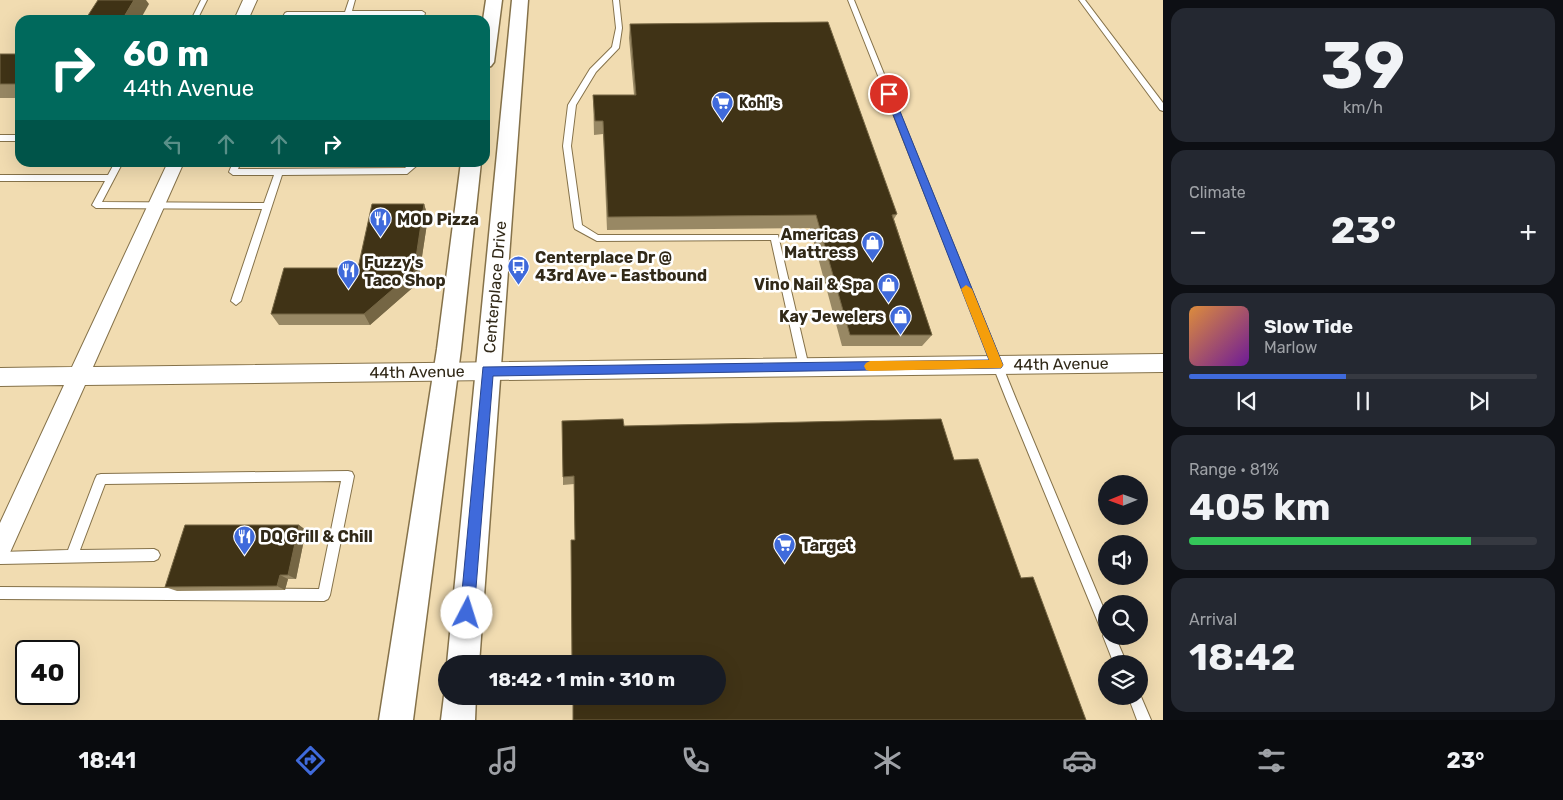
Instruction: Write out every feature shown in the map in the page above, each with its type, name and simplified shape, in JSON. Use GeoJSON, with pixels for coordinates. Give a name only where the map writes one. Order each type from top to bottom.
{"type":"FeatureCollection","features":[{"type":"Feature","properties":{"kind":"street"},"geometry":{"type":"LineString","coordinates":[[243,15],[250,0]]}},
{"type":"Feature","properties":{"kind":"street"},"geometry":{"type":"LineString","coordinates":[[490,28],[494,0]]}},
{"type":"Feature","properties":{"kind":"street","name":"Centerplace Drive"},"geometry":{"type":"LineString","coordinates":[[464,655],[520,0]]}},
{"type":"Feature","properties":{"kind":"street"},"geometry":{"type":"LineString","coordinates":[[0,549],[174,167]]}},
{"type":"Feature","properties":{"kind":"street"},"geometry":{"type":"LineString","coordinates":[[396,720],[445,371],[470,167]]}},
{"type":"Feature","properties":{"kind":"street","name":"44th Avenue"},"geometry":{"type":"LineString","coordinates":[[0,377],[1163,363]]}},
{"type":"Feature","properties":{"kind":"street"},"geometry":{"type":"LineString","coordinates":[[458,720],[459,705]]}},
{"type":"Feature","properties":{"kind":"lane"},"geometry":{"type":"LineString","coordinates":[[196,15],[204,0]]}},
{"type":"Feature","properties":{"kind":"lane"},"geometry":{"type":"LineString","coordinates":[[348,14],[352,0]]}},
{"type":"Feature","properties":{"kind":"lane"},"geometry":{"type":"LineString","coordinates":[[616,0],[620,28],[615,48],[594,71],[572,105],[567,146],[578,227],[597,238],[775,237],[804,367]]}},
{"type":"Feature","properties":{"kind":"lane"},"geometry":{"type":"LineString","coordinates":[[851,0],[997,365],[1098,609]]}},
{"type":"Feature","properties":{"kind":"lane"},"geometry":{"type":"LineString","coordinates":[[1082,0],[1163,108]]}},
{"type":"Feature","properties":{"kind":"lane"},"geometry":{"type":"LineString","coordinates":[[313,15],[422,13],[421,15]]}},
{"type":"Feature","properties":{"kind":"lane"},"geometry":{"type":"LineString","coordinates":[[0,138],[15,138]]}},
{"type":"Feature","properties":{"kind":"lane"},"geometry":{"type":"LineString","coordinates":[[116,167],[96,206],[268,206]]}},
{"type":"Feature","properties":{"kind":"lane"},"geometry":{"type":"LineString","coordinates":[[234,167],[233,172],[389,172],[407,171],[411,167]]}},
{"type":"Feature","properties":{"kind":"lane"},"geometry":{"type":"LineString","coordinates":[[389,172],[390,167]]}},
{"type":"Feature","properties":{"kind":"lane"},"geometry":{"type":"LineString","coordinates":[[236,301],[279,172]]}},
{"type":"Feature","properties":{"kind":"lane"},"geometry":{"type":"LineString","coordinates":[[0,178],[111,178]]}},
{"type":"Feature","properties":{"kind":"lane"},"geometry":{"type":"LineString","coordinates":[[0,593],[324,595],[348,476],[101,479],[72,556]]}},
{"type":"Feature","properties":{"kind":"lane"},"geometry":{"type":"LineString","coordinates":[[0,558],[154,555]]}},
{"type":"Feature","properties":{"kind":"lane"},"geometry":{"type":"LineString","coordinates":[[1138,705],[1144,720]]}},
{"type":"Feature","properties":{"kind":"building"},"geometry":{"type":"Polygon","coordinates":[[[98,0],[134,0],[125,15],[88,15],[98,0]]]}},
{"type":"Feature","properties":{"kind":"building","name":"Kohl's"},"geometry":{"type":"Polygon","coordinates":[[[828,22],[897,214],[892,215],[932,335],[850,335],[816,215],[608,217],[603,121],[595,121],[593,95],[636,95],[630,24],[828,22]]]}},
{"type":"Feature","properties":{"kind":"building"},"geometry":{"type":"Polygon","coordinates":[[[0,54],[15,54],[15,84],[0,84],[0,54]]]}},
{"type":"Feature","properties":{"kind":"building"},"geometry":{"type":"Polygon","coordinates":[[[372,204],[424,204],[414,271],[364,314],[271,314],[284,268],[358,268],[372,204]]]}},
{"type":"Feature","properties":{"kind":"building","name":"Target"},"geometry":{"type":"Polygon","coordinates":[[[623,419],[624,426],[941,419],[954,460],[978,459],[1021,578],[1033,577],[1086,720],[573,720],[573,705],[726,705],[726,655],[572,655],[571,540],[575,540],[574,476],[563,477],[562,421],[623,419]]]}},
{"type":"Feature","properties":{"kind":"building","name":"DQ Grill & Chill"},"geometry":{"type":"Polygon","coordinates":[[[185,525],[299,525],[288,575],[280,575],[277,586],[165,587],[185,525]]]}},
{"type":"Feature","properties":{"kind":"slow traffic"},"geometry":{"type":"LineString","coordinates":[[870,366],[997,365],[966,289]]}},
{"type":"Feature","properties":{"kind":"place","name":"Kohl's"},"geometry":{"type":"Point","coordinates":[723,122]}},
{"type":"Feature","properties":{"kind":"place","name":"MOD Pizza"},"geometry":{"type":"Point","coordinates":[381,238]}},
{"type":"Feature","properties":{"kind":"place","name":"Americas Mattress"},"geometry":{"type":"Point","coordinates":[872,262]}},
{"type":"Feature","properties":{"kind":"place","name":"Centerplace Dr @ 43rd Ave - Eastbound"},"geometry":{"type":"Point","coordinates":[519,285]}},
{"type":"Feature","properties":{"kind":"place","name":"Fuzzy's Taco Shop"},"geometry":{"type":"Point","coordinates":[348,290]}},
{"type":"Feature","properties":{"kind":"place","name":"Vino Nail & Spa"},"geometry":{"type":"Point","coordinates":[888,303]}},
{"type":"Feature","properties":{"kind":"place","name":"Kay Jewelers"},"geometry":{"type":"Point","coordinates":[900,335]}},
{"type":"Feature","properties":{"kind":"place","name":"DQ Grill & Chill"},"geometry":{"type":"Point","coordinates":[244,555]}},
{"type":"Feature","properties":{"kind":"place","name":"Target"},"geometry":{"type":"Point","coordinates":[785,564]}},
{"type":"Feature","properties":{"kind":"route"},"geometry":{"type":"LineString","coordinates":[[467,613],[487,371],[997,365],[889,94]]}}]}
